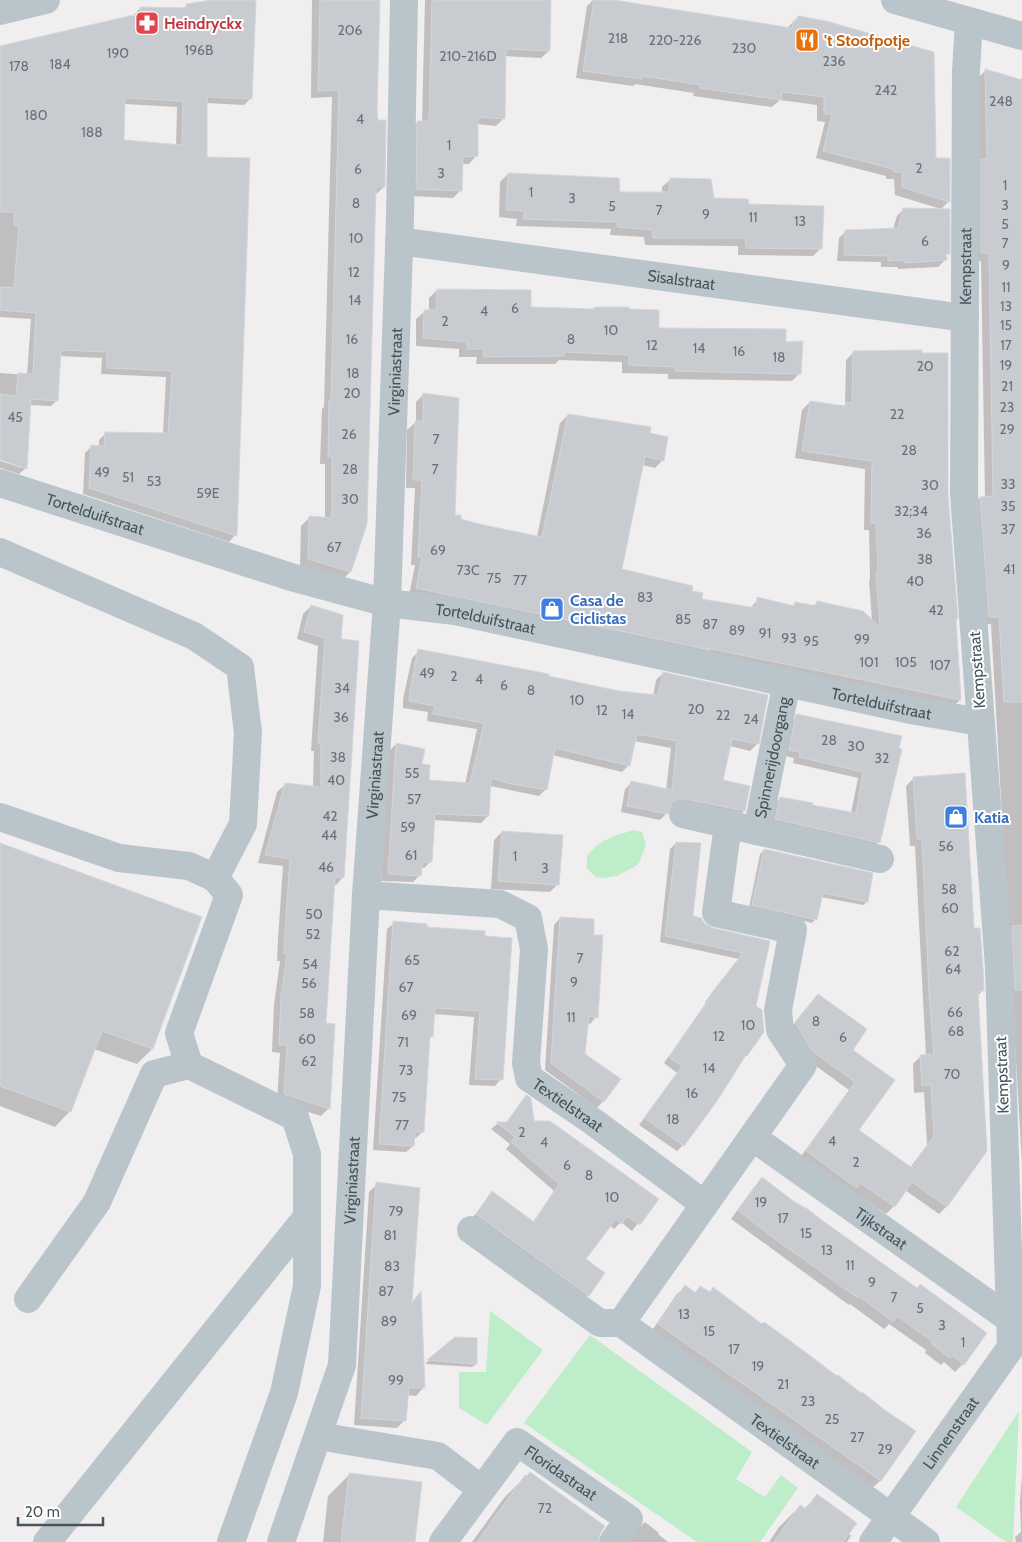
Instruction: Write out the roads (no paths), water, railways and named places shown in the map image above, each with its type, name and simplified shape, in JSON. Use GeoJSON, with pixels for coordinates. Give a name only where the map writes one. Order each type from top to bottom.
{"type":"FeatureCollection","features":[{"type":"Feature","properties":{"kind":"street"},"geometry":{"type":"LineString","coordinates":[[0,11],[46,0]]}},
{"type":"Feature","properties":{"kind":"street","name":"Virginiastraat"},"geometry":{"type":"LineString","coordinates":[[281,1542],[342,1365],[366,895],[387,603],[399,241],[404,0]]}},
{"type":"Feature","properties":{"kind":"street"},"geometry":{"type":"LineString","coordinates":[[896,0],[1022,36]]}},
{"type":"Feature","properties":{"kind":"street","name":"Kempstraat"},"geometry":{"type":"LineString","coordinates":[[969,22],[966,71],[964,494],[999,967],[1010,1319]]}},
{"type":"Feature","properties":{"kind":"street","name":"Sisalstraat"},"geometry":{"type":"LineString","coordinates":[[399,241],[965,318]]}},
{"type":"Feature","properties":{"kind":"street","name":"Tortelduifstraat"},"geometry":{"type":"LineString","coordinates":[[0,483],[291,577],[387,603],[455,611],[916,711],[980,722]]}},
{"type":"Feature","properties":{"kind":"street"},"geometry":{"type":"LineString","coordinates":[[0,552],[194,636],[240,667],[248,733],[243,824],[215,878]]}},
{"type":"Feature","properties":{"kind":"street","name":"Spinnerijdoorgang"},"geometry":{"type":"LineString","coordinates":[[757,831],[787,682]]}},
{"type":"Feature","properties":{"kind":"street","name":"Spinnerijdoorgang"},"geometry":{"type":"LineString","coordinates":[[683,814],[880,859]]}},
{"type":"Feature","properties":{"kind":"street"},"geometry":{"type":"LineString","coordinates":[[0,816],[119,858],[189,866],[215,878],[229,895],[179,1033],[189,1065]]}},
{"type":"Feature","properties":{"kind":"street","name":"Spinnerijdoorgang"},"geometry":{"type":"LineString","coordinates":[[728,825],[716,913],[793,930],[778,1010],[780,1030],[804,1065],[752,1137]]}},
{"type":"Feature","properties":{"kind":"street","name":"Textielstraat"},"geometry":{"type":"LineString","coordinates":[[366,895],[500,904],[528,918],[534,949],[526,1063],[529,1078],[704,1204]]}},
{"type":"Feature","properties":{"kind":"street"},"geometry":{"type":"LineString","coordinates":[[28,1299],[97,1202],[154,1074],[189,1065],[295,1117],[307,1154],[307,1286],[284,1393],[231,1542]]}},
{"type":"Feature","properties":{"kind":"street"},"geometry":{"type":"LineString","coordinates":[[471,1230],[600,1323],[621,1323],[752,1137]]}},
{"type":"Feature","properties":{"kind":"street","name":"Tijkstraat"},"geometry":{"type":"LineString","coordinates":[[752,1137],[1010,1319]]}},
{"type":"Feature","properties":{"kind":"street"},"geometry":{"type":"LineString","coordinates":[[47,1542],[307,1216]]}},
{"type":"Feature","properties":{"kind":"street","name":"Linnenstraat"},"geometry":{"type":"LineString","coordinates":[[872,1542],[1011,1347],[1010,1319]]}},
{"type":"Feature","properties":{"kind":"street","name":"Textielstraat"},"geometry":{"type":"LineString","coordinates":[[621,1323],[926,1542]]}},
{"type":"Feature","properties":{"kind":"street"},"geometry":{"type":"LineString","coordinates":[[318,1436],[438,1456],[482,1489]]}},
{"type":"Feature","properties":{"kind":"street","name":"Floridastraat"},"geometry":{"type":"LineString","coordinates":[[443,1542],[517,1442],[629,1519],[613,1542]]}},
{"type":"Feature","properties":{"kind":"place","name":"Heindryckx"},"geometry":{"type":"Point","coordinates":[147,23]}},
{"type":"Feature","properties":{"kind":"place","name":"'t Stoofpotje"},"geometry":{"type":"Point","coordinates":[807,40]}},
{"type":"Feature","properties":{"kind":"place","name":"Casa de Ciclistas"},"geometry":{"type":"Point","coordinates":[552,609]}},
{"type":"Feature","properties":{"kind":"place","name":"Katia"},"geometry":{"type":"Point","coordinates":[956,817]}}]}
